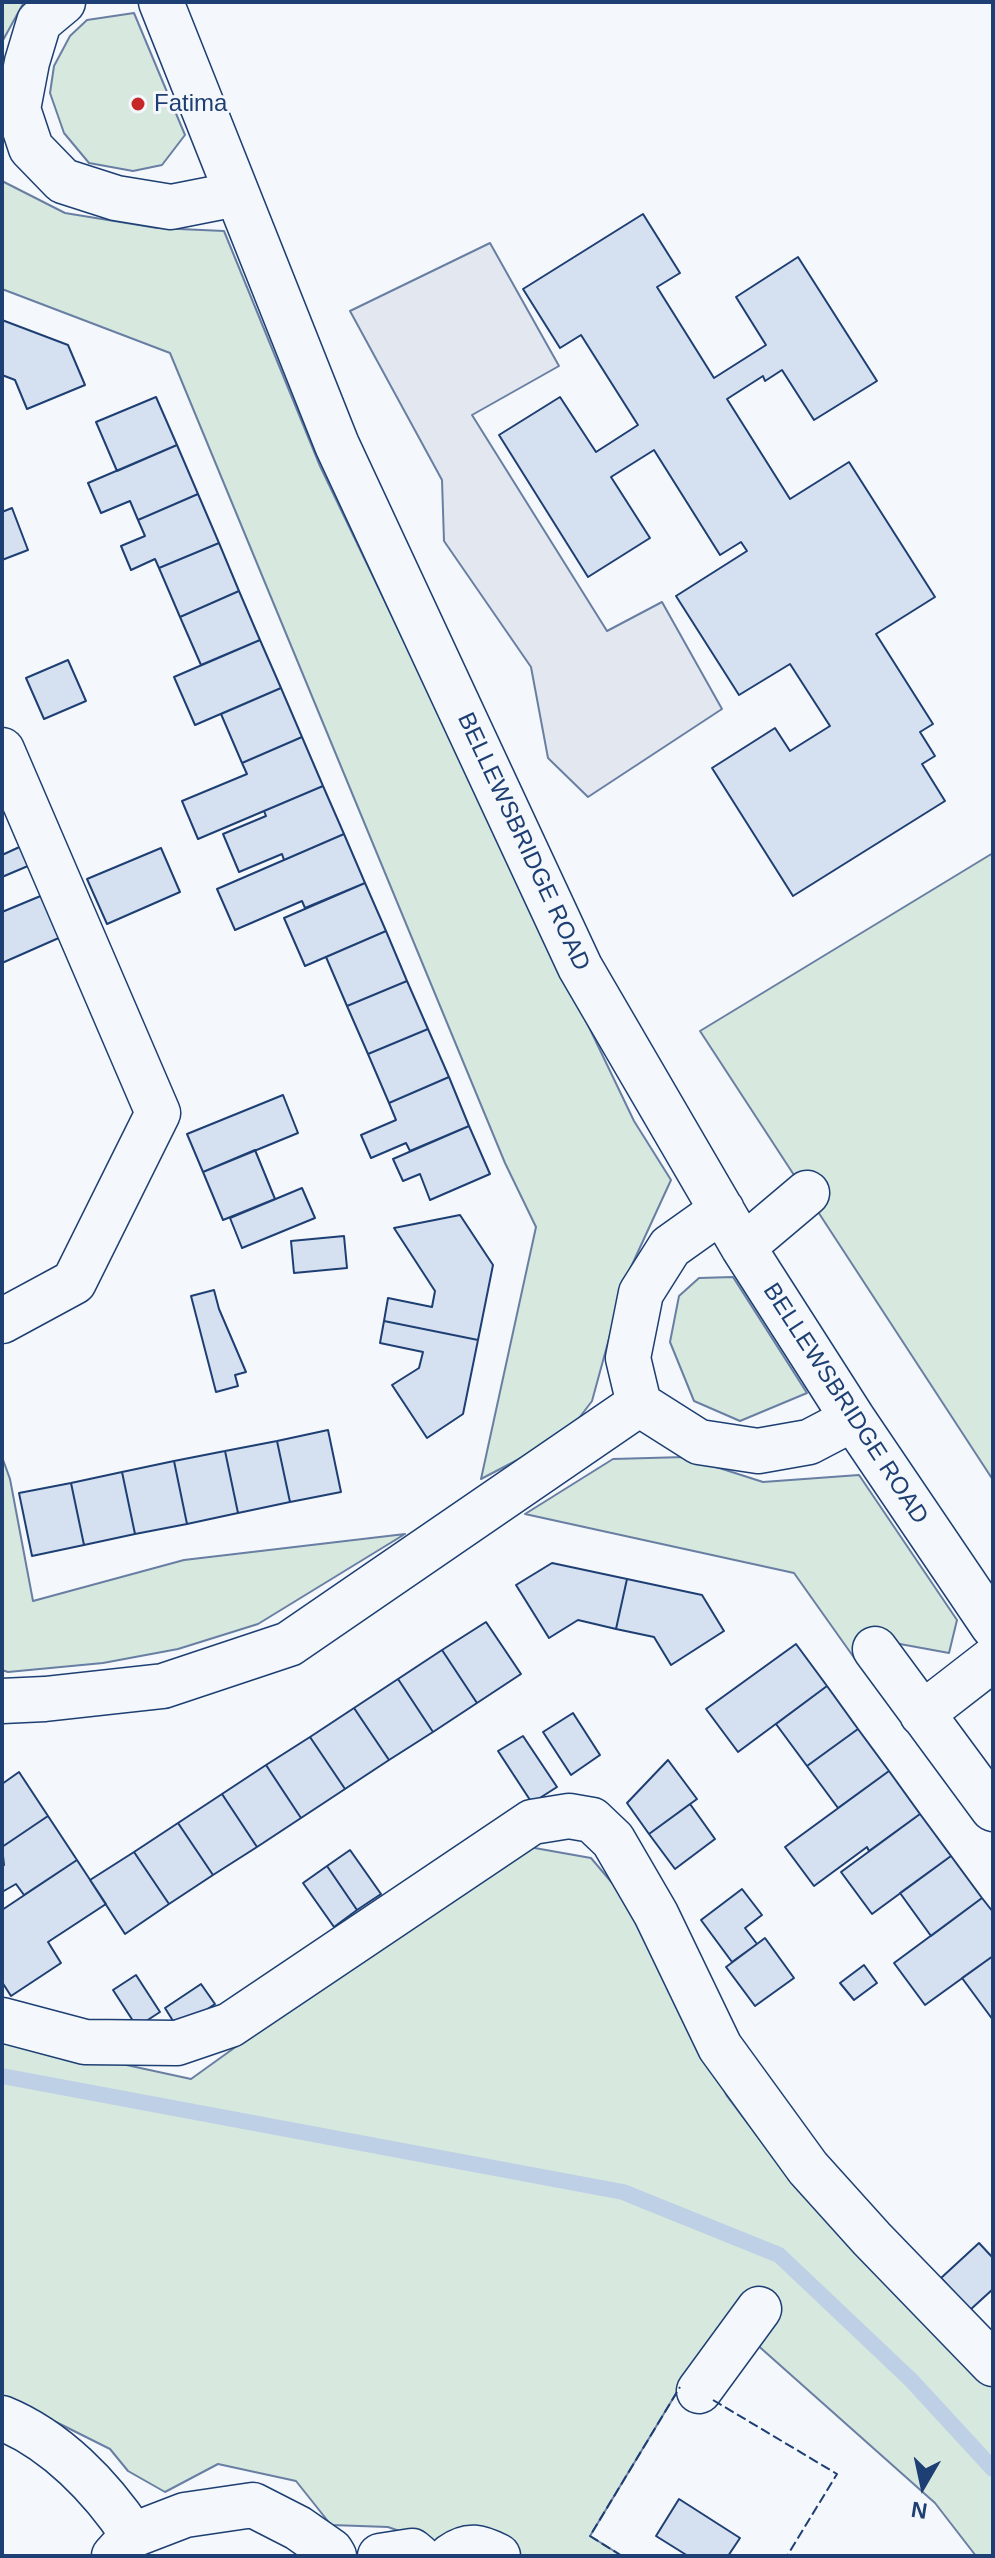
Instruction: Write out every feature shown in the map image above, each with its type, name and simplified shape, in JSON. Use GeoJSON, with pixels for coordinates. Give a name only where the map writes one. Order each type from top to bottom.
{"type":"FeatureCollection","features":[{"type":"Feature","properties":{"kind":"street"},"geometry":{"type":"LineString","coordinates":[[63,2],[39,22],[27,62],[14,140],[31,148],[63,181],[116,198],[171,207],[237,194]]}},
{"type":"Feature","properties":{"kind":"street","name":"BELLEWSBRIDGE ROAD"},"geometry":{"type":"LineString","coordinates":[[161,2],[337,445],[580,967],[743,1247],[853,1419],[993,1626]]}},
{"type":"Feature","properties":{"kind":"street"},"geometry":{"type":"LineString","coordinates":[[2,750],[158,1113],[74,1282],[2,1321]]}},
{"type":"Feature","properties":{"kind":"street"},"geometry":{"type":"LineString","coordinates":[[743,1247],[807,1193]]}},
{"type":"Feature","properties":{"kind":"street"},"geometry":{"type":"LineString","coordinates":[[722,1210],[670,1247],[641,1293],[628,1358],[639,1404],[699,1442],[758,1451],[809,1442],[853,1419]]}},
{"type":"Feature","properties":{"kind":"street"},"geometry":{"type":"LineString","coordinates":[[2,1701],[163,1686],[289,1644],[639,1404]]}},
{"type":"Feature","properties":{"kind":"street"},"geometry":{"type":"LineString","coordinates":[[875,1649],[993,1809]]}},
{"type":"Feature","properties":{"kind":"street"},"geometry":{"type":"LineString","coordinates":[[922,1714],[993,1659]]}},
{"type":"Feature","properties":{"kind":"street"},"geometry":{"type":"LineString","coordinates":[[2,2020],[85,2042],[177,2043],[230,2025],[532,1822],[569,1816],[592,1820],[613,1840],[656,1914],[720,2047],[808,2168],[993,2364]]}},
{"type":"Feature","properties":{"kind":"street"},"geometry":{"type":"LineString","coordinates":[[699,2391],[759,2309]]}},
{"type":"Feature","properties":{"kind":"street"},"geometry":{"type":"LineString","coordinates":[[2,2418],[16,2424],[78,2468],[110,2500],[123,2545],[185,2515],[253,2505],[298,2528],[334,2556]]}},
{"type":"Feature","properties":{"kind":"street"},"geometry":{"type":"LineString","coordinates":[[451,2556],[466,2546],[481,2547],[498,2556]]}},
{"type":"Feature","properties":{"kind":"street"},"geometry":{"type":"LineString","coordinates":[[380,2556],[412,2551],[418,2556]]}},
{"type":"Feature","properties":{"kind":"shaded area"},"geometry":{"type":"Polygon","coordinates":[[[2,2],[24,2],[2,42],[2,2]]]}},
{"type":"Feature","properties":{"kind":"shaded area"},"geometry":{"type":"Polygon","coordinates":[[[134,13],[185,135],[162,165],[133,171],[89,163],[64,133],[50,93],[54,66],[70,36],[87,20],[134,13]]]}},
{"type":"Feature","properties":{"kind":"shaded area"},"geometry":{"type":"Polygon","coordinates":[[[2,181],[65,213],[157,228],[224,231],[320,466],[634,1121],[671,1180],[625,1280],[592,1401],[567,1434],[481,1479],[536,1227],[505,1163],[170,353],[2,289],[2,181]]]}},
{"type":"Feature","properties":{"kind":"shaded area"},"geometry":{"type":"Polygon","coordinates":[[[490,243],[559,366],[472,415],[607,631],[662,602],[722,709],[588,797],[548,758],[531,667],[444,541],[442,480],[350,311],[490,243]]]}},
{"type":"Feature","properties":{"kind":"shaded area"},"geometry":{"type":"Polygon","coordinates":[[[993,853],[993,1480],[700,1031],[993,853]]]}},
{"type":"Feature","properties":{"kind":"shaded area"},"geometry":{"type":"Polygon","coordinates":[[[733,1277],[807,1393],[740,1421],[694,1401],[670,1342],[679,1296],[699,1278],[733,1277]]]}},
{"type":"Feature","properties":{"kind":"shaded area"},"geometry":{"type":"Polygon","coordinates":[[[2,1457],[10,1479],[33,1601],[184,1560],[405,1534],[258,1624],[178,1649],[103,1663],[8,1672],[2,1670],[2,1457]]]}},
{"type":"Feature","properties":{"kind":"shaded area"},"geometry":{"type":"Polygon","coordinates":[[[685,1457],[763,1482],[859,1475],[957,1620],[949,1653],[889,1642],[855,1659],[794,1573],[525,1514],[613,1459],[685,1457]]]}},
{"type":"Feature","properties":{"kind":"shaded area"},"geometry":{"type":"Polygon","coordinates":[[[529,1847],[591,1858],[641,1917],[727,2096],[797,2189],[993,2387],[993,2556],[976,2556],[935,2503],[727,2318],[683,2382],[590,2536],[622,2556],[521,2556],[480,2531],[439,2545],[388,2527],[331,2525],[296,2481],[218,2464],[165,2492],[128,2471],[110,2449],[2,2395],[2,2038],[191,2079],[415,1918],[529,1847]]]}},
{"type":"Feature","properties":{"kind":"building"},"geometry":{"type":"Polygon","coordinates":[[[643,214],[680,273],[657,287],[714,378],[766,345],[736,297],[798,257],[877,381],[814,420],[782,370],[765,381],[763,376],[727,399],[790,499],[849,462],[935,597],[876,634],[933,724],[920,732],[935,756],[922,764],[945,801],[793,896],[712,768],[775,728],[790,751],[830,726],[790,664],[739,695],[676,596],[747,551],[741,542],[720,555],[654,450],[611,477],[650,538],[588,577],[499,435],[560,397],[596,452],[638,425],[581,335],[560,348],[523,289],[643,214]]]}},
{"type":"Feature","properties":{"kind":"building"},"geometry":{"type":"Polygon","coordinates":[[[2,320],[68,345],[85,385],[27,409],[15,380],[2,375],[2,320]]]}},
{"type":"Feature","properties":{"kind":"building"},"geometry":{"type":"Polygon","coordinates":[[[156,397],[177,445],[117,471],[96,422],[156,397]]]}},
{"type":"Feature","properties":{"kind":"building"},"geometry":{"type":"Polygon","coordinates":[[[177,445],[198,494],[138,520],[130,501],[101,513],[88,483],[177,445]]]}},
{"type":"Feature","properties":{"kind":"building"},"geometry":{"type":"Polygon","coordinates":[[[198,494],[219,543],[159,568],[155,559],[131,570],[121,546],[145,536],[138,520],[198,494]]]}},
{"type":"Feature","properties":{"kind":"building"},"geometry":{"type":"Polygon","coordinates":[[[12,508],[28,550],[2,560],[2,512],[12,508]]]}},
{"type":"Feature","properties":{"kind":"building"},"geometry":{"type":"Polygon","coordinates":[[[219,543],[239,591],[180,617],[159,568],[219,543]]]}},
{"type":"Feature","properties":{"kind":"building"},"geometry":{"type":"Polygon","coordinates":[[[239,591],[260,640],[201,665],[180,617],[239,591]]]}},
{"type":"Feature","properties":{"kind":"building"},"geometry":{"type":"Polygon","coordinates":[[[260,640],[281,688],[195,725],[174,677],[260,640]]]}},
{"type":"Feature","properties":{"kind":"building"},"geometry":{"type":"Polygon","coordinates":[[[68,660],[86,701],[44,719],[26,678],[68,660]]]}},
{"type":"Feature","properties":{"kind":"building"},"geometry":{"type":"Polygon","coordinates":[[[281,688],[302,737],[242,763],[221,714],[281,688]]]}},
{"type":"Feature","properties":{"kind":"building"},"geometry":{"type":"Polygon","coordinates":[[[302,737],[323,786],[198,839],[182,801],[247,774],[242,763],[302,737]]]}},
{"type":"Feature","properties":{"kind":"building"},"geometry":{"type":"Polygon","coordinates":[[[323,786],[344,834],[284,860],[282,854],[239,872],[223,834],[266,816],[264,811],[323,786]]]}},
{"type":"Feature","properties":{"kind":"building"},"geometry":{"type":"Polygon","coordinates":[[[344,834],[365,883],[305,908],[302,901],[235,930],[217,889],[344,834]]]}},
{"type":"Feature","properties":{"kind":"building"},"geometry":{"type":"Polygon","coordinates":[[[26,844],[35,863],[2,877],[2,855],[26,844]]]}},
{"type":"Feature","properties":{"kind":"building"},"geometry":{"type":"Polygon","coordinates":[[[161,848],[180,892],[107,924],[87,879],[161,848]]]}},
{"type":"Feature","properties":{"kind":"building"},"geometry":{"type":"Polygon","coordinates":[[[365,883],[386,931],[305,966],[284,918],[365,883]]]}},
{"type":"Feature","properties":{"kind":"building"},"geometry":{"type":"Polygon","coordinates":[[[43,895],[61,937],[2,963],[2,912],[43,895]]]}},
{"type":"Feature","properties":{"kind":"building"},"geometry":{"type":"Polygon","coordinates":[[[386,931],[407,981],[347,1006],[326,957],[386,931]]]}},
{"type":"Feature","properties":{"kind":"building"},"geometry":{"type":"Polygon","coordinates":[[[407,981],[428,1029],[368,1054],[347,1006],[407,981]]]}},
{"type":"Feature","properties":{"kind":"building"},"geometry":{"type":"Polygon","coordinates":[[[428,1029],[449,1077],[389,1103],[368,1054],[428,1029]]]}},
{"type":"Feature","properties":{"kind":"building"},"geometry":{"type":"Polygon","coordinates":[[[449,1077],[469,1126],[410,1151],[406,1143],[371,1158],[361,1135],[396,1120],[389,1103],[449,1077]]]}},
{"type":"Feature","properties":{"kind":"building"},"geometry":{"type":"Polygon","coordinates":[[[283,1095],[298,1133],[203,1172],[187,1134],[283,1095]]]}},
{"type":"Feature","properties":{"kind":"building"},"geometry":{"type":"Polygon","coordinates":[[[469,1126],[490,1174],[430,1200],[420,1174],[403,1181],[393,1159],[469,1126]]]}},
{"type":"Feature","properties":{"kind":"building"},"geometry":{"type":"Polygon","coordinates":[[[255,1150],[275,1199],[223,1220],[203,1172],[255,1150]]]}},
{"type":"Feature","properties":{"kind":"building"},"geometry":{"type":"Polygon","coordinates":[[[302,1188],[315,1218],[242,1248],[230,1218],[302,1188]]]}},
{"type":"Feature","properties":{"kind":"building"},"geometry":{"type":"Polygon","coordinates":[[[460,1215],[493,1265],[478,1340],[384,1321],[388,1298],[432,1307],[435,1291],[394,1228],[460,1215]]]}},
{"type":"Feature","properties":{"kind":"building"},"geometry":{"type":"Polygon","coordinates":[[[344,1236],[347,1268],[294,1273],[291,1241],[344,1236]]]}},
{"type":"Feature","properties":{"kind":"building"},"geometry":{"type":"Polygon","coordinates":[[[214,1290],[246,1372],[235,1375],[238,1386],[216,1392],[191,1296],[214,1290]]]}},
{"type":"Feature","properties":{"kind":"building"},"geometry":{"type":"Polygon","coordinates":[[[384,1321],[478,1340],[463,1414],[427,1438],[392,1385],[419,1368],[423,1352],[380,1343],[384,1321]]]}},
{"type":"Feature","properties":{"kind":"building"},"geometry":{"type":"Polygon","coordinates":[[[328,1430],[341,1492],[290,1502],[277,1441],[328,1430]]]}},
{"type":"Feature","properties":{"kind":"building"},"geometry":{"type":"Polygon","coordinates":[[[277,1441],[290,1502],[238,1513],[225,1451],[277,1441]]]}},
{"type":"Feature","properties":{"kind":"building"},"geometry":{"type":"Polygon","coordinates":[[[225,1451],[238,1513],[187,1524],[174,1461],[225,1451]]]}},
{"type":"Feature","properties":{"kind":"building"},"geometry":{"type":"Polygon","coordinates":[[[174,1461],[187,1524],[135,1534],[122,1472],[174,1461]]]}},
{"type":"Feature","properties":{"kind":"building"},"geometry":{"type":"Polygon","coordinates":[[[122,1472],[135,1534],[84,1545],[71,1483],[122,1472]]]}},
{"type":"Feature","properties":{"kind":"building"},"geometry":{"type":"Polygon","coordinates":[[[71,1483],[84,1545],[32,1556],[19,1493],[71,1483]]]}},
{"type":"Feature","properties":{"kind":"building"},"geometry":{"type":"Polygon","coordinates":[[[552,1563],[627,1579],[616,1629],[578,1620],[549,1638],[516,1585],[552,1563]]]}},
{"type":"Feature","properties":{"kind":"building"},"geometry":{"type":"Polygon","coordinates":[[[627,1579],[702,1595],[724,1631],[671,1665],[654,1637],[616,1629],[627,1579]]]}},
{"type":"Feature","properties":{"kind":"building"},"geometry":{"type":"Polygon","coordinates":[[[486,1622],[521,1674],[477,1703],[442,1650],[486,1622]]]}},
{"type":"Feature","properties":{"kind":"building"},"geometry":{"type":"Polygon","coordinates":[[[796,1644],[827,1686],[738,1752],[706,1709],[796,1644]]]}},
{"type":"Feature","properties":{"kind":"building"},"geometry":{"type":"Polygon","coordinates":[[[442,1650],[477,1703],[433,1732],[398,1679],[442,1650]]]}},
{"type":"Feature","properties":{"kind":"building"},"geometry":{"type":"Polygon","coordinates":[[[398,1679],[433,1732],[389,1760],[354,1708],[398,1679]]]}},
{"type":"Feature","properties":{"kind":"building"},"geometry":{"type":"Polygon","coordinates":[[[827,1686],[858,1729],[807,1766],[776,1724],[827,1686]]]}},
{"type":"Feature","properties":{"kind":"building"},"geometry":{"type":"Polygon","coordinates":[[[354,1708],[389,1760],[345,1789],[310,1737],[354,1708]]]}},
{"type":"Feature","properties":{"kind":"building"},"geometry":{"type":"Polygon","coordinates":[[[573,1713],[600,1755],[571,1775],[543,1732],[573,1713]]]}},
{"type":"Feature","properties":{"kind":"building"},"geometry":{"type":"Polygon","coordinates":[[[858,1729],[889,1771],[838,1808],[807,1766],[858,1729]]]}},
{"type":"Feature","properties":{"kind":"building"},"geometry":{"type":"Polygon","coordinates":[[[523,1736],[557,1787],[532,1803],[498,1751],[523,1736]]]}},
{"type":"Feature","properties":{"kind":"building"},"geometry":{"type":"Polygon","coordinates":[[[310,1737],[345,1789],[301,1818],[266,1765],[310,1737]]]}},
{"type":"Feature","properties":{"kind":"building"},"geometry":{"type":"Polygon","coordinates":[[[668,1760],[697,1799],[649,1834],[627,1803],[668,1760]]]}},
{"type":"Feature","properties":{"kind":"building"},"geometry":{"type":"Polygon","coordinates":[[[266,1765],[301,1818],[257,1847],[222,1794],[266,1765]]]}},
{"type":"Feature","properties":{"kind":"building"},"geometry":{"type":"Polygon","coordinates":[[[889,1771],[920,1814],[869,1851],[867,1847],[814,1886],[785,1847],[889,1771]]]}},
{"type":"Feature","properties":{"kind":"building"},"geometry":{"type":"Polygon","coordinates":[[[19,1772],[48,1816],[2,1847],[2,1784],[19,1772]]]}},
{"type":"Feature","properties":{"kind":"building"},"geometry":{"type":"Polygon","coordinates":[[[222,1794],[257,1847],[213,1875],[178,1823],[222,1794]]]}},
{"type":"Feature","properties":{"kind":"building"},"geometry":{"type":"Polygon","coordinates":[[[690,1804],[715,1839],[675,1869],[649,1834],[690,1804]]]}},
{"type":"Feature","properties":{"kind":"building"},"geometry":{"type":"Polygon","coordinates":[[[920,1814],[951,1856],[872,1914],[841,1872],[920,1814]]]}},
{"type":"Feature","properties":{"kind":"building"},"geometry":{"type":"Polygon","coordinates":[[[48,1816],[77,1860],[24,1895],[16,1884],[2,1892],[2,1847],[48,1816]]]}},
{"type":"Feature","properties":{"kind":"building"},"geometry":{"type":"Polygon","coordinates":[[[178,1823],[213,1875],[169,1904],[134,1852],[178,1823]]]}},
{"type":"Feature","properties":{"kind":"building"},"geometry":{"type":"Polygon","coordinates":[[[350,1850],[381,1894],[357,1910],[327,1866],[350,1850]]]}},
{"type":"Feature","properties":{"kind":"building"},"geometry":{"type":"Polygon","coordinates":[[[134,1852],[169,1904],[125,1934],[90,1880],[134,1852]]]}},
{"type":"Feature","properties":{"kind":"building"},"geometry":{"type":"Polygon","coordinates":[[[951,1856],[982,1898],[931,1936],[900,1893],[951,1856]]]}},
{"type":"Feature","properties":{"kind":"building"},"geometry":{"type":"Polygon","coordinates":[[[77,1860],[106,1904],[48,1942],[61,1963],[11,1996],[2,1982],[2,1910],[77,1860]]]}},
{"type":"Feature","properties":{"kind":"building"},"geometry":{"type":"Polygon","coordinates":[[[327,1866],[357,1910],[334,1927],[303,1883],[327,1866]]]}},
{"type":"Feature","properties":{"kind":"building"},"geometry":{"type":"Polygon","coordinates":[[[742,1889],[762,1915],[745,1928],[757,1944],[732,1962],[701,1920],[742,1889]]]}},
{"type":"Feature","properties":{"kind":"building"},"geometry":{"type":"Polygon","coordinates":[[[982,1898],[993,1912],[993,1956],[925,2005],[894,1963],[982,1898]]]}},
{"type":"Feature","properties":{"kind":"building"},"geometry":{"type":"Polygon","coordinates":[[[765,1938],[794,1978],[755,2006],[726,1967],[765,1938]]]}},
{"type":"Feature","properties":{"kind":"building"},"geometry":{"type":"Polygon","coordinates":[[[993,1956],[993,2020],[962,1978],[993,1956]]]}},
{"type":"Feature","properties":{"kind":"building"},"geometry":{"type":"Polygon","coordinates":[[[864,1965],[877,1983],[854,2000],[840,1983],[864,1965]]]}},
{"type":"Feature","properties":{"kind":"building"},"geometry":{"type":"Polygon","coordinates":[[[136,1975],[160,2012],[137,2027],[113,1990],[136,1975]]]}},
{"type":"Feature","properties":{"kind":"building"},"geometry":{"type":"Polygon","coordinates":[[[201,1984],[215,2004],[178,2029],[165,2008],[201,1984]]]}},
{"type":"Feature","properties":{"kind":"building"},"geometry":{"type":"Polygon","coordinates":[[[979,2243],[993,2258],[993,2289],[970,2310],[941,2278],[979,2243]]]}},
{"type":"Feature","properties":{"kind":"building"},"geometry":{"type":"Polygon","coordinates":[[[679,2499],[740,2538],[728,2556],[688,2556],[656,2536],[679,2499]]]}},
{"type":"Feature","properties":{"kind":"waterway"},"geometry":{"type":"LineString","coordinates":[[2,2076],[623,2192],[779,2255],[911,2380],[993,2469]]}},
{"type":"Feature","properties":{"kind":"fence"},"geometry":{"type":"LineString","coordinates":[[622,2556],[590,2536],[680,2387]]}},
{"type":"Feature","properties":{"kind":"fence"},"geometry":{"type":"LineString","coordinates":[[713,2400],[837,2474],[787,2556]]}},
{"type":"Feature","properties":{"kind":"place","name":"Fatima"},"geometry":{"type":"Point","coordinates":[138,104]}}]}
